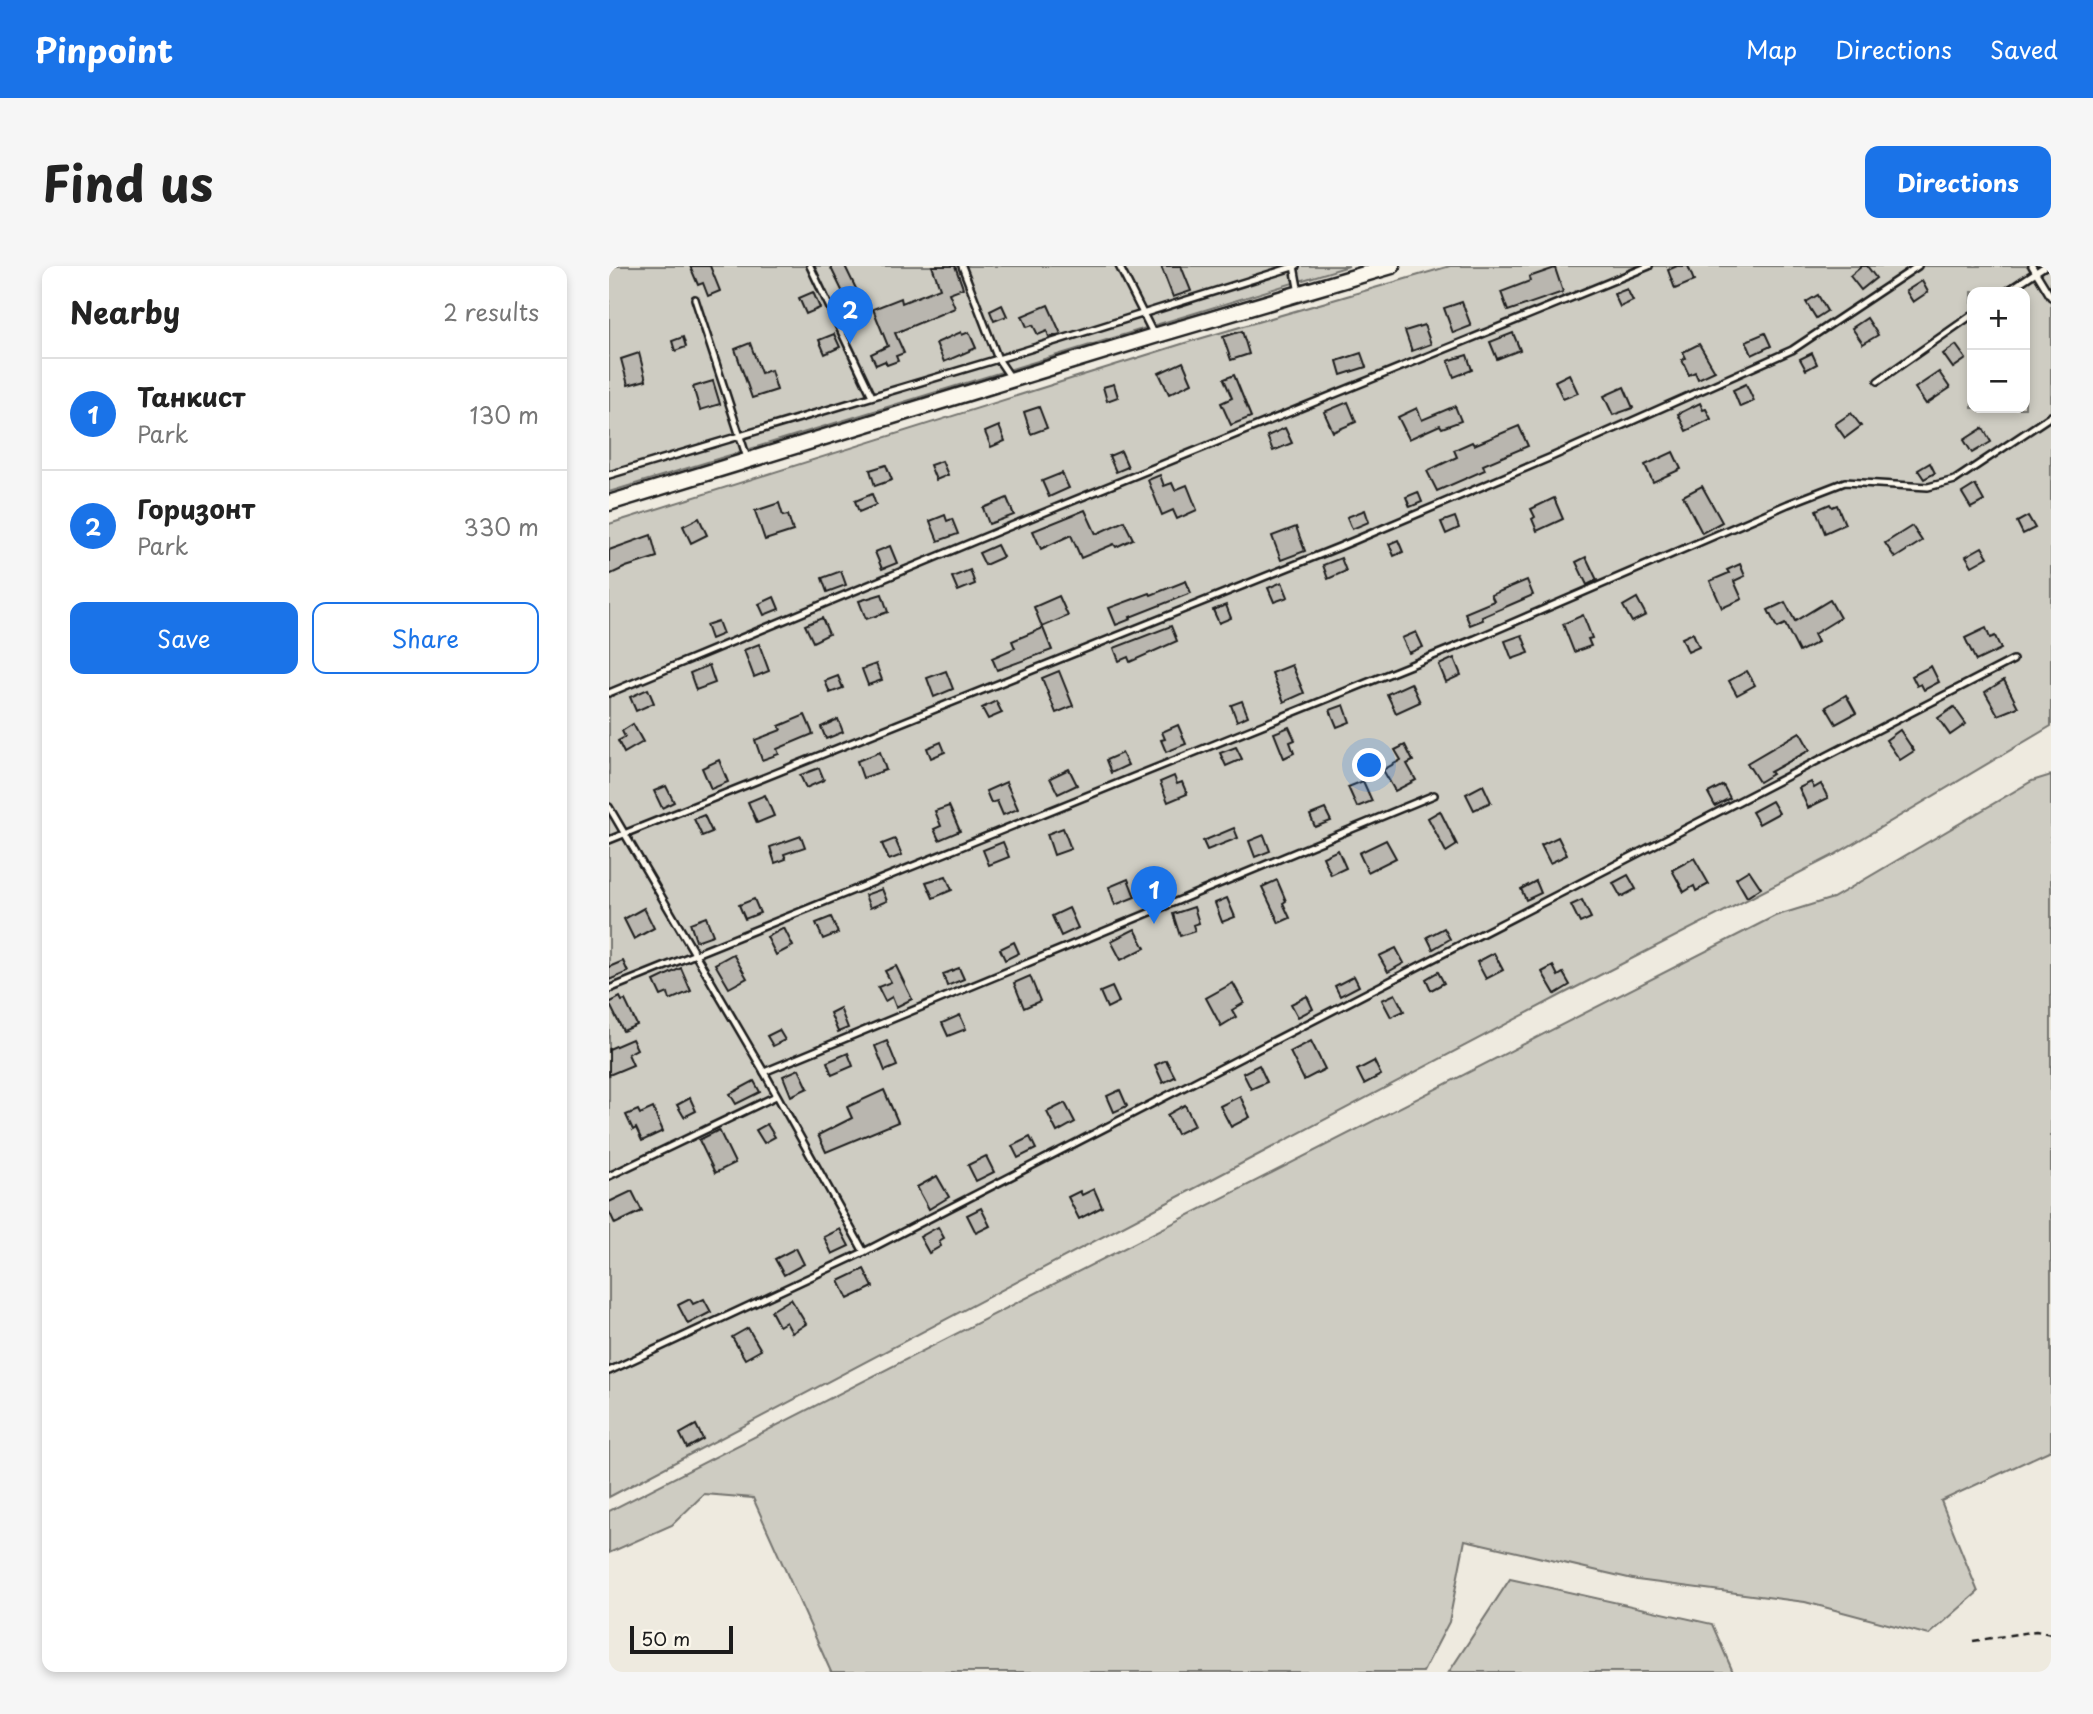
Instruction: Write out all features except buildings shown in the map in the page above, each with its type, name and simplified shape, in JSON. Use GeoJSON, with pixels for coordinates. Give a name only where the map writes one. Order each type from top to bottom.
{"type":"FeatureCollection","features":[{"type":"Feature","properties":{"kind":"street"},"geometry":{"type":"LineString","coordinates":[[609,503],[1392,266]]}},
{"type":"Feature","properties":{"kind":"lane"},"geometry":{"type":"LineString","coordinates":[[810,266],[872,397]]}},
{"type":"Feature","properties":{"kind":"lane"},"geometry":{"type":"LineString","coordinates":[[962,266],[998,359],[1012,380]]}},
{"type":"Feature","properties":{"kind":"lane"},"geometry":{"type":"LineString","coordinates":[[1119,266],[1154,336]]}},
{"type":"Feature","properties":{"kind":"lane"},"geometry":{"type":"LineString","coordinates":[[609,475],[998,359],[1295,266],[1299,293]]}},
{"type":"Feature","properties":{"kind":"lane"},"geometry":{"type":"LineString","coordinates":[[609,693],[1649,266]]}},
{"type":"Feature","properties":{"kind":"lane"},"geometry":{"type":"LineString","coordinates":[[609,840],[1339,547],[1549,458],[1792,350],[1919,266]]}},
{"type":"Feature","properties":{"kind":"lane"},"geometry":{"type":"LineString","coordinates":[[2012,287],[2033,269],[2045,266]]}},
{"type":"Feature","properties":{"kind":"lane"},"geometry":{"type":"LineString","coordinates":[[2033,269],[2051,297]]}},
{"type":"Feature","properties":{"kind":"lane"},"geometry":{"type":"LineString","coordinates":[[695,299],[748,461]]}},
{"type":"Feature","properties":{"kind":"lane"},"geometry":{"type":"LineString","coordinates":[[1878,381],[1967,319]]}},
{"type":"Feature","properties":{"kind":"lane"},"geometry":{"type":"LineString","coordinates":[[609,989],[1475,639],[1845,482],[1929,487],[1955,480],[2051,416]]}},
{"type":"Feature","properties":{"kind":"lane"},"geometry":{"type":"LineString","coordinates":[[609,1371],[864,1252],[2013,660]]}},
{"type":"Feature","properties":{"kind":"lane"},"geometry":{"type":"LineString","coordinates":[[764,1072],[1434,795]]}},
{"type":"Feature","properties":{"kind":"lane"},"geometry":{"type":"LineString","coordinates":[[609,807],[764,1072],[864,1252]]}},
{"type":"Feature","properties":{"kind":"lane"},"geometry":{"type":"LineString","coordinates":[[609,1175],[776,1096]]}},
{"type":"Feature","properties":{"kind":"path"},"geometry":{"type":"LineString","coordinates":[[1973,1641],[2036,1632],[2051,1634]]}},
{"type":"Feature","properties":{"kind":"shaded area"},"geometry":{"type":"Polygon","coordinates":[[[609,266],[1349,266],[609,492],[609,266]]]}},
{"type":"Feature","properties":{"kind":"shaded area"},"geometry":{"type":"Polygon","coordinates":[[[1450,266],[2051,266],[2051,726],[1834,855],[1565,993],[609,1497],[609,524],[1185,343],[1450,266]]]}},
{"type":"Feature","properties":{"kind":"shaded area"},"geometry":{"type":"Polygon","coordinates":[[[2051,775],[2051,1450],[1941,1501],[1978,1592],[1929,1635],[1805,1602],[1637,1580],[1465,1540],[1449,1622],[1423,1672],[831,1672],[753,1498],[704,1494],[672,1525],[609,1553],[609,1511],[1775,916],[1833,898],[2032,781],[2051,775]]]}},
{"type":"Feature","properties":{"kind":"shaded area"},"geometry":{"type":"Polygon","coordinates":[[[1510,1579],[1712,1624],[1733,1672],[1449,1672],[1510,1579]]]}},
{"type":"Feature","properties":{"kind":"place","name":"Горизонт"},"geometry":{"type":"Point","coordinates":[850,344]}},
{"type":"Feature","properties":{"kind":"place","name":"Танкист"},"geometry":{"type":"Point","coordinates":[1154,924]}}]}
